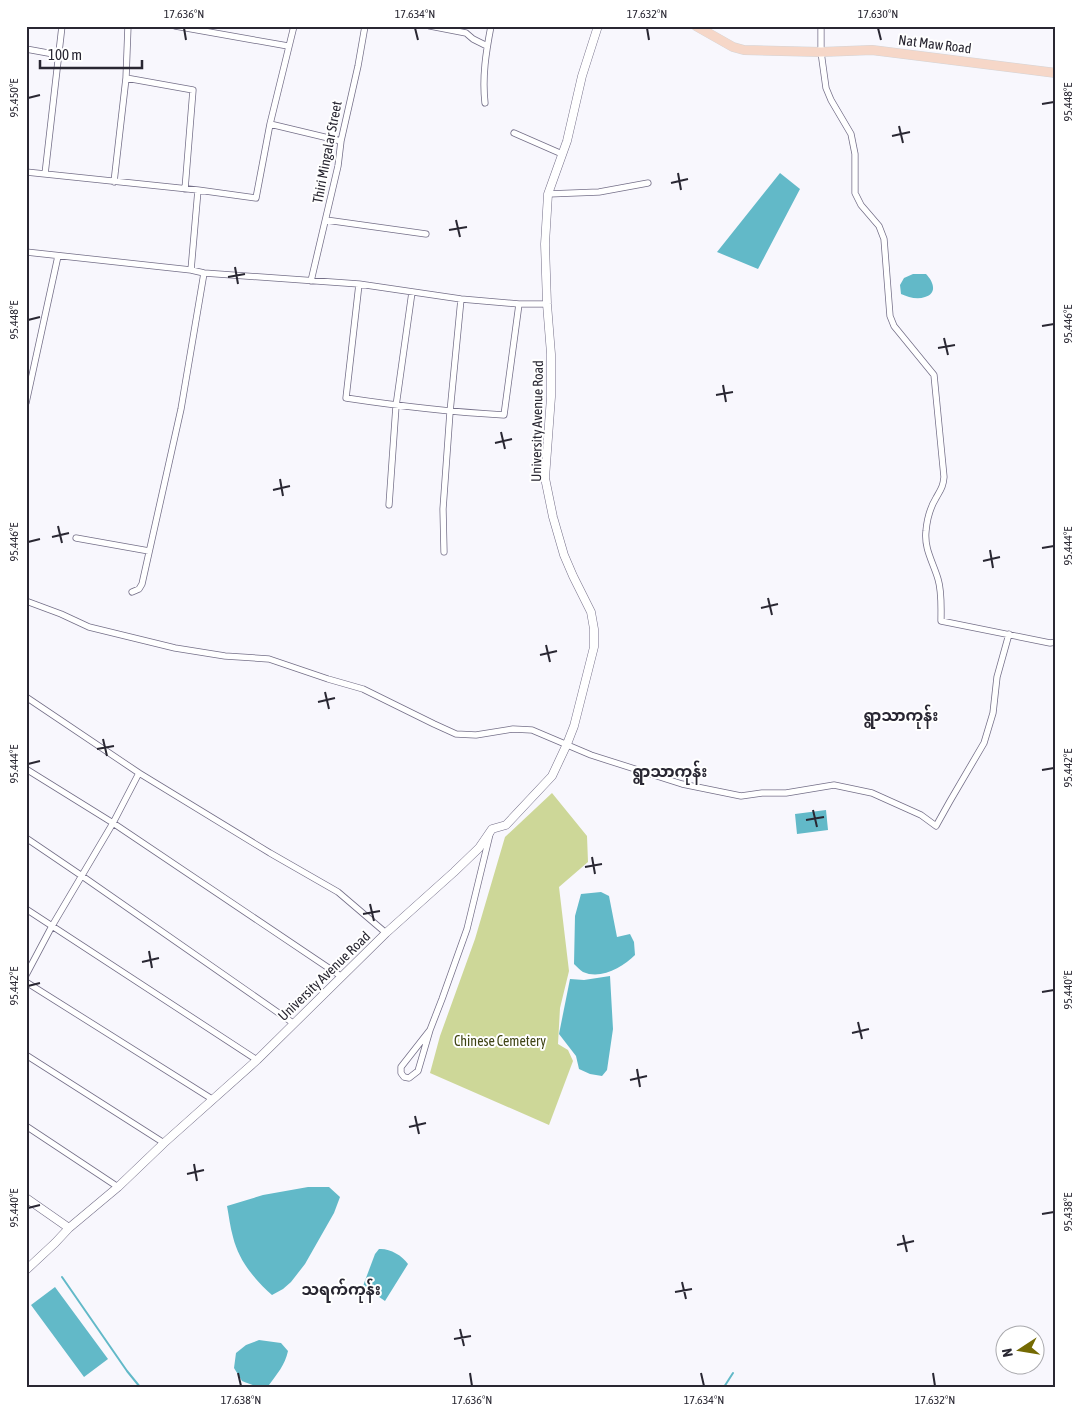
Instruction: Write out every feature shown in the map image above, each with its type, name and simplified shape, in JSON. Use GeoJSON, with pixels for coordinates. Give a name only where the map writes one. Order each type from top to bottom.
{"type":"FeatureCollection","features":[{"type":"Feature","properties":{"kind":"main road","name":"University Avenue Road"},"geometry":{"type":"LineString","coordinates":[[26,1270],[69,1228],[118,1187],[212,1099],[257,1060],[386,933],[479,848],[492,830],[506,825],[552,776],[567,744],[574,726],[594,647],[594,629],[591,612],[564,555],[553,517],[545,478],[551,397],[551,354],[544,244],[548,194],[562,154],[582,76],[598,26]]}},
{"type":"Feature","properties":{"kind":"main road","name":"Nat Maw Road"},"geometry":{"type":"LineString","coordinates":[[696,26],[733,47],[744,50],[821,52],[872,50],[1056,73]]}},
{"type":"Feature","properties":{"kind":"main road"},"geometry":{"type":"LineString","coordinates":[[26,1198],[69,1228]]}},
{"type":"Feature","properties":{"kind":"street"},"geometry":{"type":"LineString","coordinates":[[45,174],[62,26]]}},
{"type":"Feature","properties":{"kind":"street"},"geometry":{"type":"LineString","coordinates":[[114,182],[126,78],[128,26]]}},
{"type":"Feature","properties":{"kind":"street"},"geometry":{"type":"LineString","coordinates":[[175,26],[288,46]]}},
{"type":"Feature","properties":{"kind":"street","name":"Thiri Mingalar Street"},"geometry":{"type":"LineString","coordinates":[[311,281],[338,166],[341,140],[365,26]]}},
{"type":"Feature","properties":{"kind":"street"},"geometry":{"type":"LineString","coordinates":[[430,26],[466,33],[487,46]]}},
{"type":"Feature","properties":{"kind":"street"},"geometry":{"type":"LineString","coordinates":[[485,104],[483,86],[491,26]]}},
{"type":"Feature","properties":{"kind":"street"},"geometry":{"type":"LineString","coordinates":[[821,26],[821,52],[826,88],[831,100],[852,134],[855,193],[861,205],[879,226],[884,238],[892,321],[934,376],[938,431],[943,458],[943,487],[935,498],[928,514],[926,532],[927,553],[938,579],[941,595],[941,621],[1056,642]]}},
{"type":"Feature","properties":{"kind":"street"},"geometry":{"type":"LineString","coordinates":[[26,172],[256,198],[270,124],[293,27]]}},
{"type":"Feature","properties":{"kind":"street"},"geometry":{"type":"LineString","coordinates":[[26,49],[59,54]]}},
{"type":"Feature","properties":{"kind":"street"},"geometry":{"type":"LineString","coordinates":[[126,78],[194,90],[185,189]]}},
{"type":"Feature","properties":{"kind":"street"},"geometry":{"type":"LineString","coordinates":[[270,124],[341,140]]}},
{"type":"Feature","properties":{"kind":"street"},"geometry":{"type":"LineString","coordinates":[[514,133],[562,154]]}},
{"type":"Feature","properties":{"kind":"street"},"geometry":{"type":"LineString","coordinates":[[548,194],[599,192],[648,183]]}},
{"type":"Feature","properties":{"kind":"street"},"geometry":{"type":"LineString","coordinates":[[191,270],[198,190]]}},
{"type":"Feature","properties":{"kind":"street"},"geometry":{"type":"LineString","coordinates":[[326,220],[426,234]]}},
{"type":"Feature","properties":{"kind":"street"},"geometry":{"type":"LineString","coordinates":[[26,252],[204,273],[359,284],[461,299],[519,304],[547,304]]}},
{"type":"Feature","properties":{"kind":"street"},"geometry":{"type":"LineString","coordinates":[[26,403],[58,256]]}},
{"type":"Feature","properties":{"kind":"street"},"geometry":{"type":"LineString","coordinates":[[132,592],[142,584],[181,409],[204,273]]}},
{"type":"Feature","properties":{"kind":"street"},"geometry":{"type":"LineString","coordinates":[[359,284],[346,398],[396,406],[504,415],[519,304]]}},
{"type":"Feature","properties":{"kind":"street"},"geometry":{"type":"LineString","coordinates":[[389,505],[396,406],[412,292]]}},
{"type":"Feature","properties":{"kind":"street"},"geometry":{"type":"LineString","coordinates":[[444,552],[443,509],[461,299]]}},
{"type":"Feature","properties":{"kind":"street"},"geometry":{"type":"LineString","coordinates":[[76,538],[149,551]]}},
{"type":"Feature","properties":{"kind":"street"},"geometry":{"type":"LineString","coordinates":[[26,601],[62,614],[89,627],[156,644],[225,656],[269,659],[363,689],[456,734],[476,735],[513,729],[532,730],[591,755],[682,784],[741,796],[762,793],[786,793],[834,785],[872,793],[921,815],[936,826],[984,743],[992,713],[997,677],[1009,634]]}},
{"type":"Feature","properties":{"kind":"street"},"geometry":{"type":"LineString","coordinates":[[26,697],[139,773],[338,892],[386,933]]}},
{"type":"Feature","properties":{"kind":"street"},"geometry":{"type":"LineString","coordinates":[[26,769],[113,823],[342,977]]}},
{"type":"Feature","properties":{"kind":"street"},"geometry":{"type":"LineString","coordinates":[[26,975],[52,926],[113,823],[139,773]]}},
{"type":"Feature","properties":{"kind":"street"},"geometry":{"type":"LineString","coordinates":[[430,1030],[401,1068],[401,1073],[404,1077],[409,1078],[418,1071],[430,1030],[467,929],[492,830]]}},
{"type":"Feature","properties":{"kind":"street"},"geometry":{"type":"LineString","coordinates":[[26,838],[293,1023]]}},
{"type":"Feature","properties":{"kind":"street"},"geometry":{"type":"LineString","coordinates":[[26,909],[257,1060]]}},
{"type":"Feature","properties":{"kind":"street"},"geometry":{"type":"LineString","coordinates":[[26,982],[212,1099]]}},
{"type":"Feature","properties":{"kind":"street"},"geometry":{"type":"LineString","coordinates":[[26,1055],[164,1143]]}},
{"type":"Feature","properties":{"kind":"street"},"geometry":{"type":"LineString","coordinates":[[26,1126],[118,1187]]}},
{"type":"Feature","properties":{"kind":"green space","name":"Chinese Cemetery"},"geometry":{"type":"Polygon","coordinates":[[[552,793],[587,836],[588,862],[559,887],[569,971],[560,1008],[558,1044],[568,1050],[573,1061],[549,1125],[430,1073],[440,1036],[475,939],[505,837],[552,793]]]}},
{"type":"Feature","properties":{"kind":"water"},"geometry":{"type":"Polygon","coordinates":[[[780,173],[800,189],[758,269],[717,252],[780,173]]]}},
{"type":"Feature","properties":{"kind":"water"},"geometry":{"type":"Polygon","coordinates":[[[913,274],[926,274],[929,277],[933,287],[932,293],[922,298],[901,294],[900,285],[904,278],[913,274]]]}},
{"type":"Feature","properties":{"kind":"water"},"geometry":{"type":"Polygon","coordinates":[[[826,810],[828,830],[797,834],[795,814],[826,810]]]}},
{"type":"Feature","properties":{"kind":"water"},"geometry":{"type":"Polygon","coordinates":[[[601,892],[609,896],[617,937],[630,934],[634,942],[635,955],[611,971],[590,974],[583,972],[574,964],[575,916],[581,894],[601,892]]]}},
{"type":"Feature","properties":{"kind":"water"},"geometry":{"type":"Polygon","coordinates":[[[610,976],[613,1029],[607,1070],[602,1076],[590,1074],[579,1069],[576,1056],[559,1034],[570,979],[584,980],[610,976]]]}},
{"type":"Feature","properties":{"kind":"water"},"geometry":{"type":"Polygon","coordinates":[[[308,1187],[329,1187],[340,1197],[334,1213],[305,1264],[291,1282],[272,1295],[259,1283],[243,1262],[232,1233],[227,1206],[263,1195],[308,1187]]]}},
{"type":"Feature","properties":{"kind":"water"},"geometry":{"type":"Polygon","coordinates":[[[379,1249],[395,1253],[408,1264],[385,1301],[363,1286],[375,1254],[379,1249]]]}},
{"type":"Feature","properties":{"kind":"water"},"geometry":{"type":"Polygon","coordinates":[[[55,1287],[108,1359],[84,1377],[31,1305],[55,1287]]]}},
{"type":"Feature","properties":{"kind":"water"},"geometry":{"type":"Polygon","coordinates":[[[259,1340],[281,1343],[288,1351],[283,1365],[275,1377],[269,1385],[262,1386],[242,1381],[234,1368],[236,1353],[246,1345],[259,1340]]]}},
{"type":"Feature","properties":{"kind":"waterway"},"geometry":{"type":"LineString","coordinates":[[62,1277],[140,1387]]}},
{"type":"Feature","properties":{"kind":"waterway"},"geometry":{"type":"LineString","coordinates":[[724,1387],[733,1373]]}},
{"type":"Feature","properties":{"kind":"district","name":"ရွာသာကုန်း"},"geometry":{"type":"Point","coordinates":[901,715]}},
{"type":"Feature","properties":{"kind":"district","name":"ရွာသာကုန်း"},"geometry":{"type":"Point","coordinates":[670,771]}},
{"type":"Feature","properties":{"kind":"district","name":"သရက်ကုန်း"},"geometry":{"type":"Point","coordinates":[341,1289]}}]}
